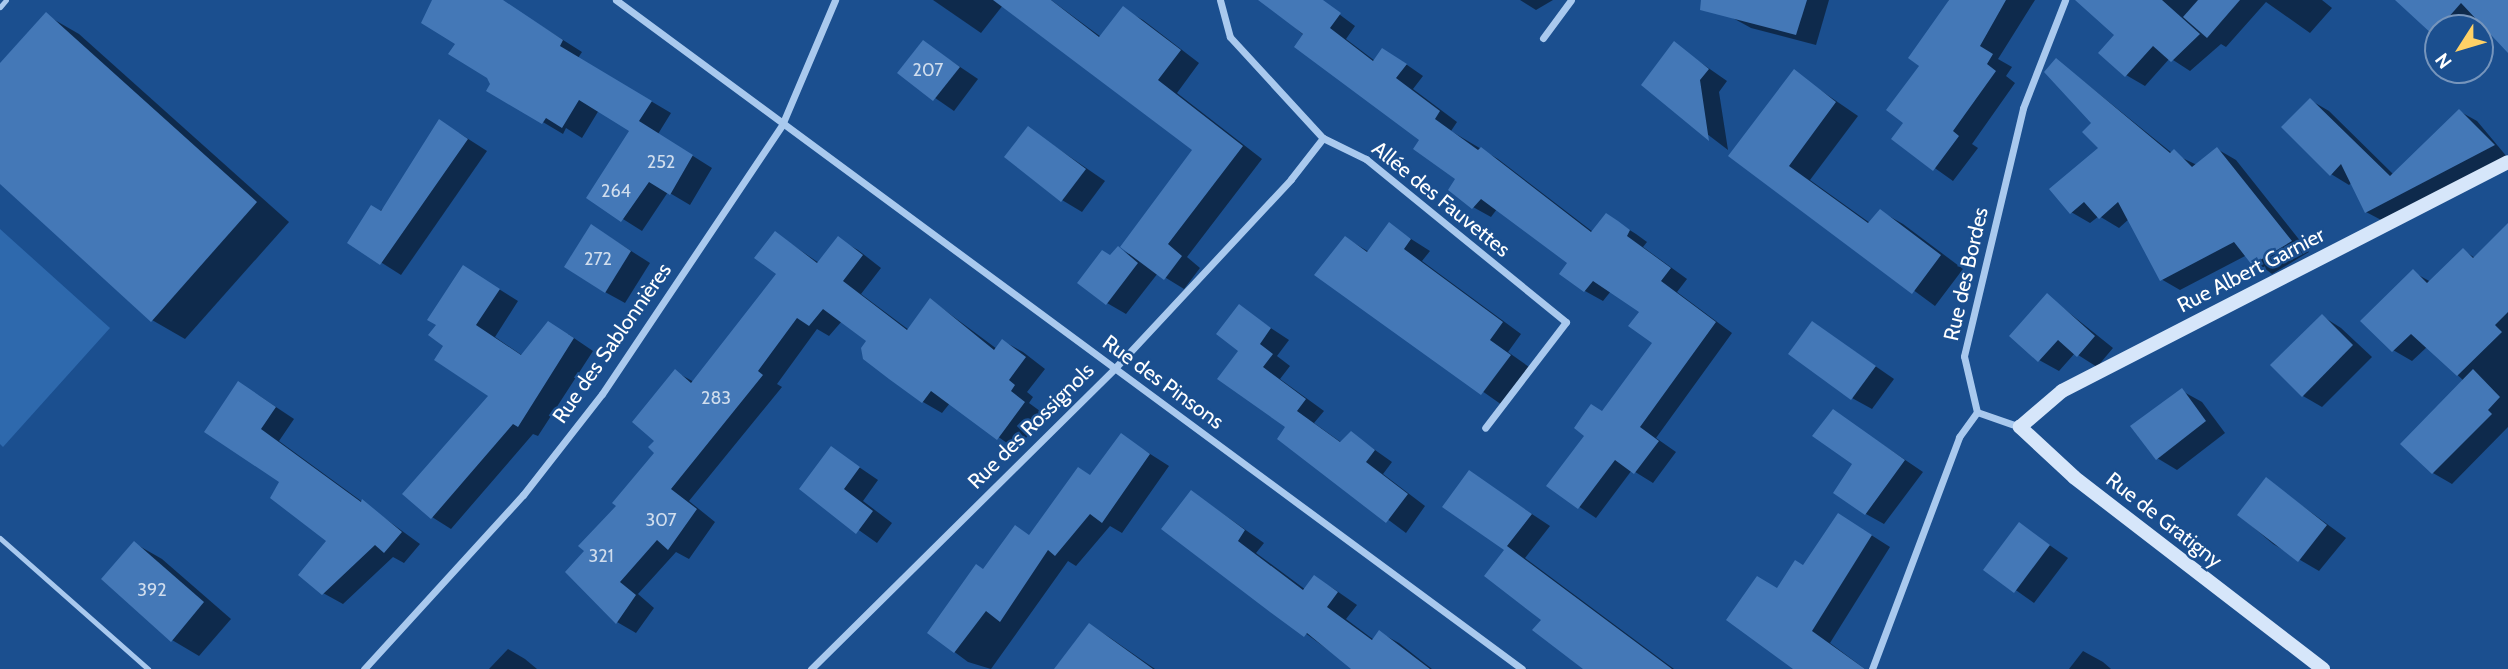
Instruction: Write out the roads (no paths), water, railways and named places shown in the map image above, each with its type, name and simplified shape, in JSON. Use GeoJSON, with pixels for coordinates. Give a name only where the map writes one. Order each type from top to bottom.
{"type":"FeatureCollection","features":[{"type":"Feature","properties":{"kind":"street","name":"Rue des Pinsons"},"geometry":{"type":"LineString","coordinates":[[616,0],[750,96],[782,125],[1522,669]]}},
{"type":"Feature","properties":{"kind":"street","name":"Rue des Sablonnières"},"geometry":{"type":"LineString","coordinates":[[364,669],[523,495],[602,394],[782,125],[835,0]]}},
{"type":"Feature","properties":{"kind":"street","name":"Allée des Fauvettes"},"geometry":{"type":"LineString","coordinates":[[1220,0],[1230,37],[1323,138],[1366,159],[1566,322],[1485,428]]}},
{"type":"Feature","properties":{"kind":"street"},"geometry":{"type":"LineString","coordinates":[[1543,38],[1571,0]]}},
{"type":"Feature","properties":{"kind":"street","name":"Rue des Bordes"},"geometry":{"type":"LineString","coordinates":[[1977,412],[1964,356],[2023,108],[2065,0]]}},
{"type":"Feature","properties":{"kind":"street","name":"Rue des Rossignols"},"geometry":{"type":"LineString","coordinates":[[811,669],[1115,368],[1291,179],[1323,138]]}},
{"type":"Feature","properties":{"kind":"street","name":"Rue Albert Garnier"},"geometry":{"type":"LineString","coordinates":[[2020,427],[2062,391],[2508,162]]}},
{"type":"Feature","properties":{"kind":"street"},"geometry":{"type":"LineString","coordinates":[[1872,669],[1959,437],[1977,412]]}},
{"type":"Feature","properties":{"kind":"street","name":"Rue de Gratigny"},"geometry":{"type":"LineString","coordinates":[[1977,412],[2020,427],[2074,477],[2323,669]]}},
{"type":"Feature","properties":{"kind":"lane"},"geometry":{"type":"LineString","coordinates":[[0,7],[6,0]]}},
{"type":"Feature","properties":{"kind":"lane"},"geometry":{"type":"LineString","coordinates":[[0,538],[148,669]]}}]}
